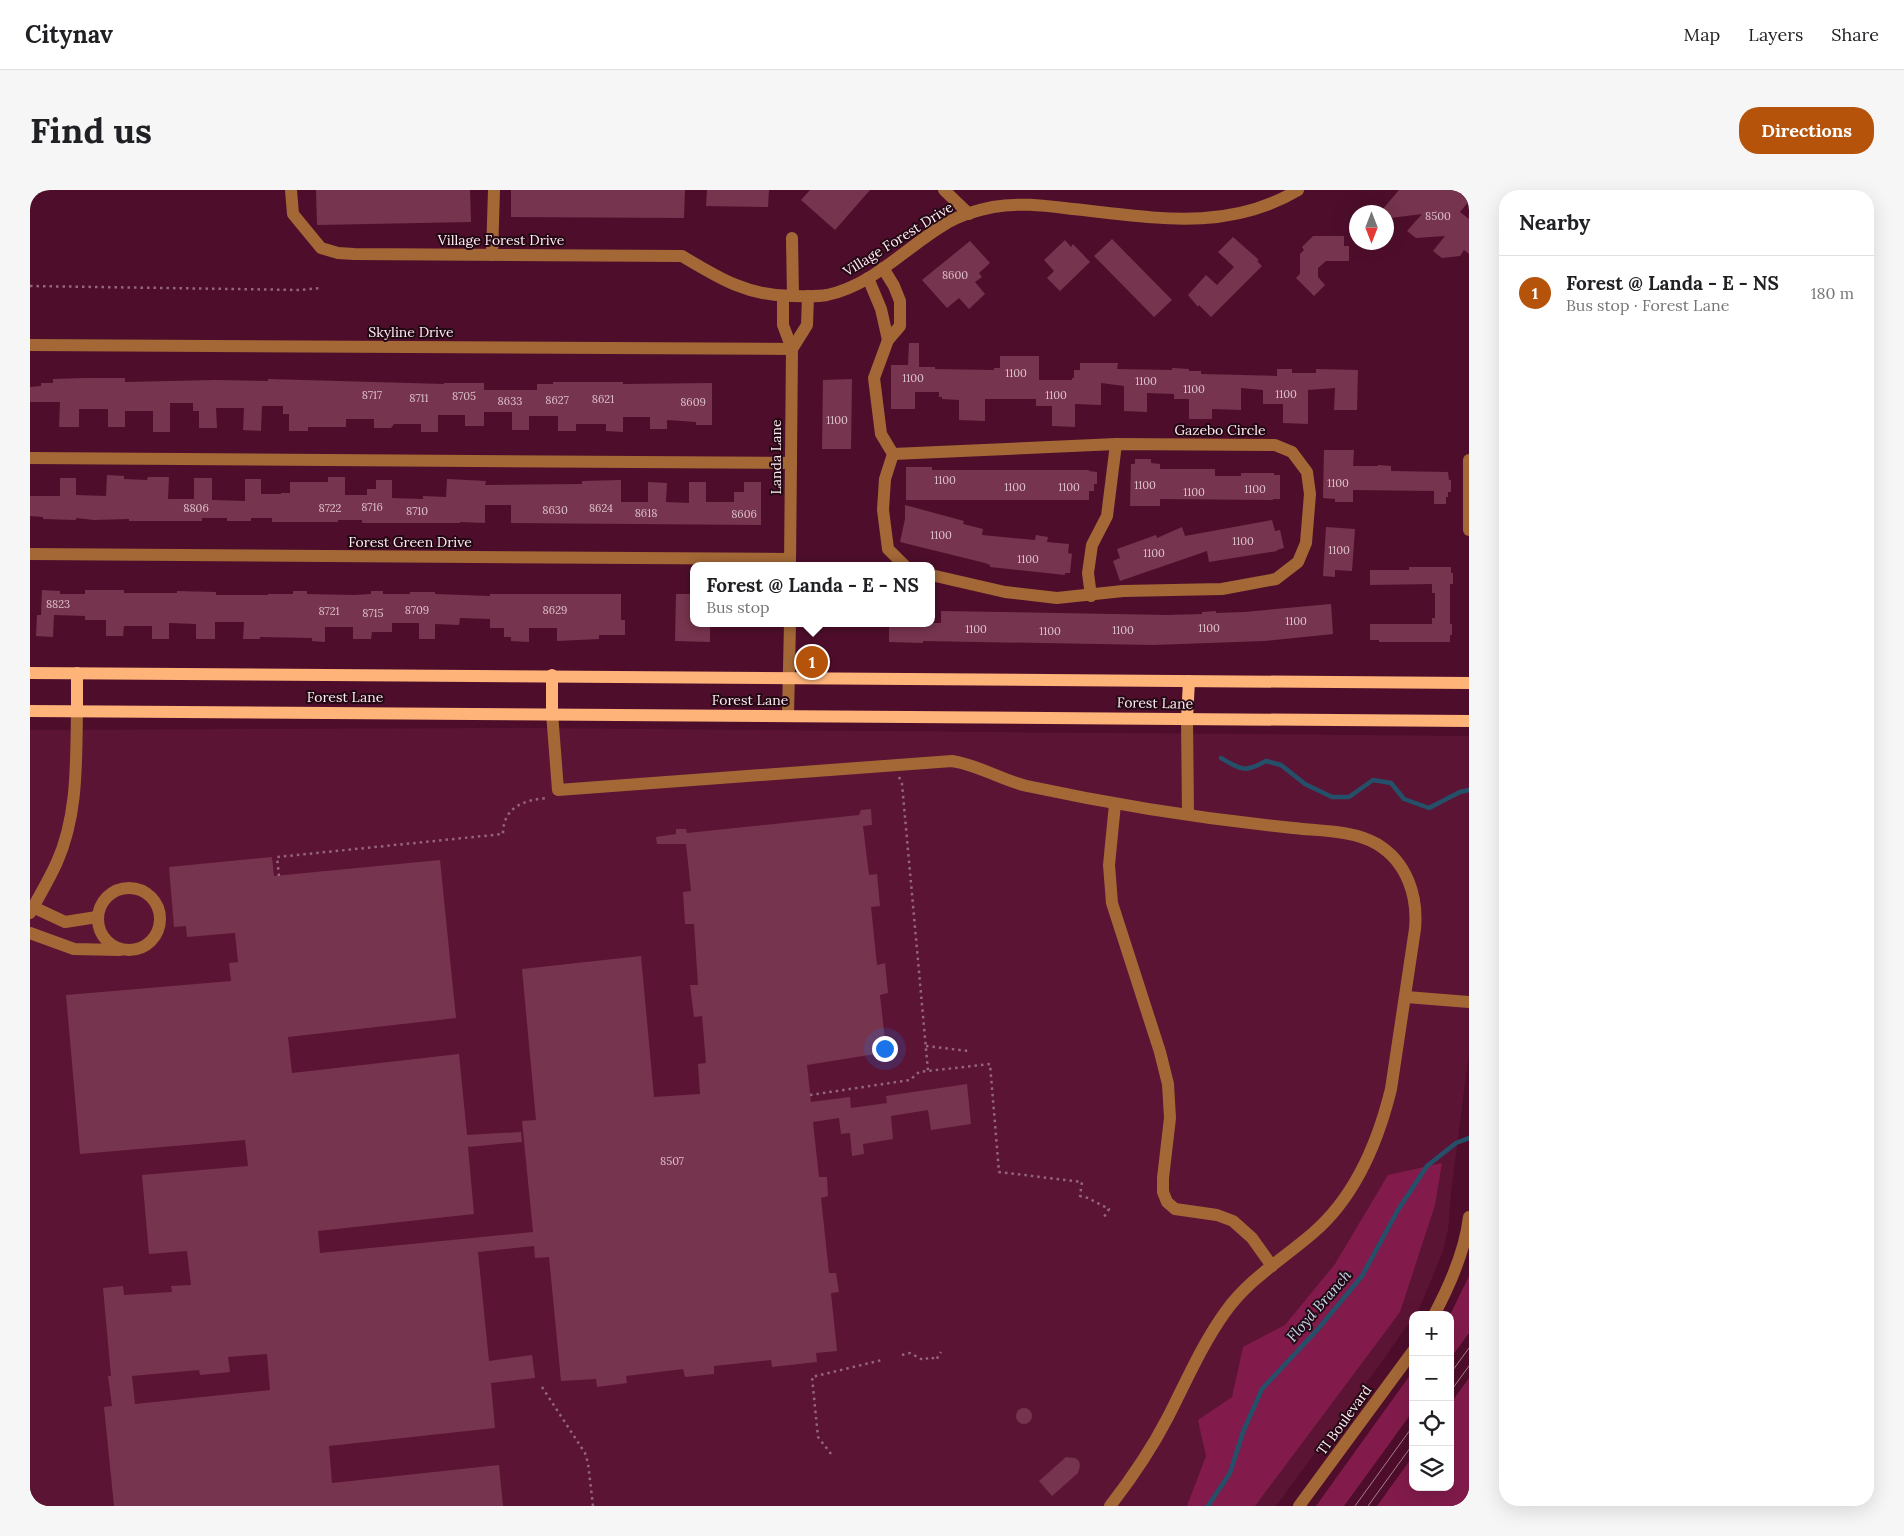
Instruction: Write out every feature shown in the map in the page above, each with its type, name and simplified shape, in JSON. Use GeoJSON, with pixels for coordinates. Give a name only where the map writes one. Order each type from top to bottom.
{"type":"FeatureCollection","features":[{"type":"Feature","properties":{"kind":"main road","name":"Forest Lane"},"geometry":{"type":"LineString","coordinates":[[30,673],[552,675],[1469,683]]}},
{"type":"Feature","properties":{"kind":"main road"},"geometry":{"type":"LineString","coordinates":[[77,673],[77,711]]}},
{"type":"Feature","properties":{"kind":"main road"},"geometry":{"type":"LineString","coordinates":[[552,675],[552,713]]}},
{"type":"Feature","properties":{"kind":"main road"},"geometry":{"type":"LineString","coordinates":[[1188,718],[1189,681]]}},
{"type":"Feature","properties":{"kind":"main road","name":"Forest Lane"},"geometry":{"type":"LineString","coordinates":[[30,711],[552,713],[1469,721]]}},
{"type":"Feature","properties":{"kind":"street","name":"Village Forest Drive"},"geometry":{"type":"LineString","coordinates":[[290,190],[293,214],[321,248],[338,253],[682,256],[720,279],[746,290],[788,296],[808,296],[839,291],[868,278],[949,222],[994,207],[1026,206],[1167,219],[1206,219],[1242,212],[1268,204],[1298,190]]}},
{"type":"Feature","properties":{"kind":"street"},"geometry":{"type":"LineString","coordinates":[[492,255],[494,190]]}},
{"type":"Feature","properties":{"kind":"street"},"geometry":{"type":"LineString","coordinates":[[944,190],[969,214]]}},
{"type":"Feature","properties":{"kind":"street"},"geometry":{"type":"LineString","coordinates":[[792,238],[788,296],[783,325],[792,349]]}},
{"type":"Feature","properties":{"kind":"street"},"geometry":{"type":"LineString","coordinates":[[883,268],[894,286],[900,301],[900,326],[888,340],[874,378],[880,434],[893,454],[885,479],[883,510],[888,549],[901,562]]}},
{"type":"Feature","properties":{"kind":"street"},"geometry":{"type":"LineString","coordinates":[[868,278],[880,309],[888,340]]}},
{"type":"Feature","properties":{"kind":"street"},"geometry":{"type":"LineString","coordinates":[[792,349],[807,325],[808,296]]}},
{"type":"Feature","properties":{"kind":"street","name":"Skyline Drive"},"geometry":{"type":"LineString","coordinates":[[30,345],[792,349]]}},
{"type":"Feature","properties":{"kind":"street","name":"Landa Lane"},"geometry":{"type":"LineString","coordinates":[[790,562],[792,349]]}},
{"type":"Feature","properties":{"kind":"street"},"geometry":{"type":"LineString","coordinates":[[1091,596],[1088,573],[1092,545],[1107,516],[1116,444]]}},
{"type":"Feature","properties":{"kind":"street","name":"Gazebo Circle"},"geometry":{"type":"LineString","coordinates":[[893,454],[1116,444],[1274,445],[1292,452],[1307,472],[1310,494],[1306,543],[1298,562],[1276,579],[1222,588],[1123,591],[1091,596],[1057,598],[1005,592],[935,576]]}},
{"type":"Feature","properties":{"kind":"street"},"geometry":{"type":"LineString","coordinates":[[30,458],[791,464]]}},
{"type":"Feature","properties":{"kind":"street"},"geometry":{"type":"LineString","coordinates":[[1469,460],[1469,530]]}},
{"type":"Feature","properties":{"kind":"street","name":"Forest Green Drive"},"geometry":{"type":"LineString","coordinates":[[30,554],[790,562]]}},
{"type":"Feature","properties":{"kind":"street"},"geometry":{"type":"LineString","coordinates":[[788,715],[790,627]]}},
{"type":"Feature","properties":{"kind":"street"},"geometry":{"type":"LineString","coordinates":[[77,711],[75,791],[69,825],[57,862],[32,910],[65,922],[97,917]]}},
{"type":"Feature","properties":{"kind":"street"},"geometry":{"type":"LineString","coordinates":[[552,713],[558,790],[952,761],[972,765],[1020,784],[1115,804],[1256,824],[1348,834],[1370,840],[1386,851],[1406,875],[1415,904],[1415,929],[1406,997],[1388,1102],[1360,1174],[1325,1221],[1238,1296],[1222,1317],[1181,1388],[1164,1425],[1110,1506]]}},
{"type":"Feature","properties":{"kind":"street"},"geometry":{"type":"LineString","coordinates":[[1188,718],[1188,814]]}},
{"type":"Feature","properties":{"kind":"street"},"geometry":{"type":"LineString","coordinates":[[1115,804],[1109,865],[1112,903],[1160,1052],[1168,1084],[1170,1118],[1163,1192],[1167,1202],[1175,1209],[1217,1215],[1233,1221],[1252,1238],[1272,1266]]}},
{"type":"Feature","properties":{"kind":"street"},"geometry":{"type":"LineString","coordinates":[[30,933],[74,949],[124,950],[134,950],[143,947],[156,935],[160,918],[156,902],[143,891],[135,888],[118,889],[110,893],[103,900],[97,917],[101,935],[115,948],[124,950]]}},
{"type":"Feature","properties":{"kind":"street"},"geometry":{"type":"LineString","coordinates":[[1406,997],[1469,1002]]}},
{"type":"Feature","properties":{"kind":"street"},"geometry":{"type":"LineString","coordinates":[[1436,1311],[1462,1249],[1469,1217]]}},
{"type":"Feature","properties":{"kind":"street","name":"TI Boulevard"},"geometry":{"type":"LineString","coordinates":[[1299,1506],[1409,1356]]}},
{"type":"Feature","properties":{"kind":"path"},"geometry":{"type":"LineString","coordinates":[[30,286],[300,290],[320,288]]}},
{"type":"Feature","properties":{"kind":"path"},"geometry":{"type":"LineString","coordinates":[[896,776],[902,784],[928,1071]]}},
{"type":"Feature","properties":{"kind":"path"},"geometry":{"type":"LineString","coordinates":[[279,876],[277,857],[503,834],[506,820],[515,807],[530,800],[553,798]]}},
{"type":"Feature","properties":{"kind":"path"},"geometry":{"type":"LineString","coordinates":[[926,1046],[968,1051]]}},
{"type":"Feature","properties":{"kind":"path"},"geometry":{"type":"LineString","coordinates":[[810,1095],[910,1080],[918,1072],[990,1064],[999,1172],[1082,1182],[1080,1196],[1109,1209],[1104,1217]]}},
{"type":"Feature","properties":{"kind":"path"},"geometry":{"type":"LineString","coordinates":[[902,1355],[910,1353],[923,1360],[931,1357],[936,1360],[941,1352]]}},
{"type":"Feature","properties":{"kind":"path"},"geometry":{"type":"LineString","coordinates":[[831,1454],[818,1437],[812,1377],[882,1360]]}},
{"type":"Feature","properties":{"kind":"path"},"geometry":{"type":"LineString","coordinates":[[542,1387],[585,1453],[593,1506]]}},
{"type":"Feature","properties":{"kind":"shaded area"},"geometry":{"type":"Polygon","coordinates":[[[522,728],[1469,736],[1469,1051],[1448,1230],[1443,1251],[1419,1309],[1417,1311],[1409,1311],[1409,1323],[1276,1506],[30,1506],[30,730],[522,728]]]}},
{"type":"Feature","properties":{"kind":"shaded area"},"geometry":{"type":"Polygon","coordinates":[[[1442,1163],[1435,1205],[1400,1312],[1255,1506],[1187,1506],[1206,1456],[1198,1420],[1232,1397],[1243,1347],[1285,1325],[1335,1264],[1388,1175],[1442,1163]]]}},
{"type":"Feature","properties":{"kind":"shaded area"},"geometry":{"type":"Polygon","coordinates":[[[1469,1276],[1469,1333],[1454,1354],[1454,1311],[1452,1311],[1469,1276]]]}},
{"type":"Feature","properties":{"kind":"shaded area"},"geometry":{"type":"Polygon","coordinates":[[[1409,1377],[1409,1417],[1344,1506],[1316,1506],[1409,1377]]]}},
{"type":"Feature","properties":{"kind":"shaded area"},"geometry":{"type":"Polygon","coordinates":[[[1469,1378],[1469,1506],[1377,1506],[1409,1462],[1409,1491],[1454,1491],[1454,1399],[1469,1378]]]}},
{"type":"Feature","properties":{"kind":"building"},"geometry":{"type":"Polygon","coordinates":[[[316,190],[470,190],[471,222],[317,225],[316,190]]]}},
{"type":"Feature","properties":{"kind":"building"},"geometry":{"type":"Polygon","coordinates":[[[511,190],[685,190],[684,218],[511,217],[511,190]]]}},
{"type":"Feature","properties":{"kind":"building"},"geometry":{"type":"Polygon","coordinates":[[[707,190],[769,190],[768,207],[706,206],[707,190]]]}},
{"type":"Feature","properties":{"kind":"building"},"geometry":{"type":"Polygon","coordinates":[[[810,190],[870,190],[835,230],[801,200],[810,190]]]}},
{"type":"Feature","properties":{"kind":"building"},"geometry":{"type":"Polygon","coordinates":[[[1399,190],[1464,190],[1469,194],[1469,201],[1460,212],[1469,219],[1469,254],[1464,250],[1460,256],[1442,258],[1433,251],[1445,236],[1416,238],[1407,231],[1422,214],[1394,218],[1394,205],[1386,205],[1399,190]]]}},
{"type":"Feature","properties":{"kind":"building"},"geometry":{"type":"Polygon","coordinates":[[[1313,236],[1344,236],[1344,246],[1349,246],[1349,261],[1326,261],[1318,268],[1318,277],[1325,285],[1314,296],[1296,278],[1300,274],[1300,254],[1304,250],[1302,247],[1313,236]]]}},
{"type":"Feature","properties":{"kind":"building"},"geometry":{"type":"Polygon","coordinates":[[[1233,237],[1259,260],[1257,261],[1262,266],[1211,317],[1199,305],[1198,307],[1188,295],[1206,275],[1217,285],[1234,267],[1218,252],[1233,237]]]}},
{"type":"Feature","properties":{"kind":"building"},"geometry":{"type":"Polygon","coordinates":[[[1112,239],[1172,300],[1154,317],[1094,256],[1112,239]]]}},
{"type":"Feature","properties":{"kind":"building"},"geometry":{"type":"Polygon","coordinates":[[[1065,240],[1071,247],[1073,244],[1090,262],[1060,291],[1047,278],[1054,271],[1044,260],[1065,240]]]}},
{"type":"Feature","properties":{"kind":"building"},"geometry":{"type":"Polygon","coordinates":[[[970,241],[990,263],[979,273],[982,277],[975,282],[985,294],[969,309],[959,298],[947,308],[922,280],[970,241]]]}},
{"type":"Feature","properties":{"kind":"building"},"geometry":{"type":"Polygon","coordinates":[[[909,343],[919,343],[919,367],[935,367],[935,369],[994,370],[994,368],[1000,368],[1000,356],[1039,356],[1039,380],[1072,380],[1074,378],[1074,370],[1080,370],[1080,363],[1118,363],[1117,369],[1172,370],[1172,368],[1201,371],[1201,374],[1277,376],[1277,369],[1292,369],[1292,373],[1316,373],[1316,369],[1358,370],[1357,410],[1334,410],[1335,388],[1308,390],[1308,424],[1283,423],[1283,404],[1263,404],[1263,390],[1241,388],[1241,410],[1212,409],[1212,419],[1189,419],[1189,399],[1174,399],[1174,394],[1147,393],[1147,412],[1124,411],[1124,386],[1101,383],[1101,405],[1075,404],[1075,427],[1052,426],[1052,406],[1036,406],[1036,399],[985,399],[985,421],[959,420],[959,400],[942,399],[942,397],[939,397],[939,392],[915,392],[915,409],[891,409],[891,365],[908,365],[909,343]]]}},
{"type":"Feature","properties":{"kind":"building"},"geometry":{"type":"Polygon","coordinates":[[[125,378],[125,382],[268,381],[268,379],[444,384],[484,383],[484,390],[537,390],[537,384],[553,384],[553,382],[623,382],[623,384],[712,383],[712,425],[696,425],[696,422],[667,420],[667,429],[650,429],[650,417],[623,417],[623,432],[606,431],[606,424],[576,424],[576,431],[558,431],[558,416],[529,416],[529,430],[512,430],[512,412],[484,412],[484,426],[465,426],[465,415],[438,415],[438,432],[421,432],[421,424],[394,424],[391,428],[374,428],[374,419],[346,419],[346,427],[308,427],[308,431],[289,431],[289,414],[283,414],[283,406],[262,406],[261,431],[243,430],[244,408],[216,408],[217,428],[199,428],[199,411],[193,411],[193,403],[170,403],[170,432],[153,432],[153,411],[125,411],[125,427],[108,427],[108,409],[79,409],[79,427],[59,427],[60,402],[30,402],[30,387],[41,386],[41,383],[53,383],[53,379],[125,378]]]}},
{"type":"Feature","properties":{"kind":"building"},"geometry":{"type":"Polygon","coordinates":[[[852,379],[851,449],[822,449],[823,380],[852,379]]]}},
{"type":"Feature","properties":{"kind":"building"},"geometry":{"type":"Polygon","coordinates":[[[1324,450],[1354,450],[1353,466],[1391,466],[1391,471],[1448,472],[1449,480],[1451,480],[1451,492],[1448,492],[1446,504],[1434,504],[1434,491],[1353,490],[1353,502],[1335,502],[1335,499],[1323,498],[1324,450]]]}},
{"type":"Feature","properties":{"kind":"building"},"geometry":{"type":"Polygon","coordinates":[[[1135,459],[1151,459],[1151,463],[1160,464],[1160,469],[1215,469],[1215,476],[1241,476],[1241,473],[1274,473],[1274,475],[1280,475],[1280,499],[1160,499],[1160,506],[1130,506],[1131,464],[1135,464],[1135,459]]]}},
{"type":"Feature","properties":{"kind":"building"},"geometry":{"type":"Polygon","coordinates":[[[906,467],[932,467],[932,470],[1089,470],[1097,472],[1097,484],[1094,484],[1094,491],[1089,491],[1089,500],[906,500],[906,467]]]}},
{"type":"Feature","properties":{"kind":"building"},"geometry":{"type":"Polygon","coordinates":[[[107,475],[124,476],[124,479],[147,480],[148,477],[169,477],[168,499],[194,499],[194,478],[212,478],[212,500],[245,501],[245,479],[261,479],[261,494],[281,494],[290,493],[290,482],[328,482],[328,477],[345,477],[345,495],[367,495],[367,489],[376,489],[376,480],[392,480],[392,498],[423,499],[423,496],[446,497],[447,479],[486,481],[485,485],[582,484],[582,481],[621,480],[621,502],[648,502],[648,482],[667,483],[666,502],[689,503],[689,482],[706,482],[706,502],[734,502],[734,492],[744,492],[744,482],[761,482],[761,525],[511,523],[511,505],[485,505],[485,523],[362,523],[362,520],[272,522],[272,518],[251,518],[251,521],[227,521],[227,518],[202,518],[202,521],[129,521],[129,519],[43,519],[43,517],[30,516],[30,496],[60,496],[60,478],[76,478],[76,495],[106,496],[107,475]]]}},
{"type":"Feature","properties":{"kind":"building"},"geometry":{"type":"Polygon","coordinates":[[[905,505],[964,521],[963,524],[983,529],[982,535],[1035,540],[1036,535],[1048,537],[1047,542],[1069,544],[1068,553],[1072,554],[1070,573],[1065,573],[1065,575],[990,567],[990,565],[985,563],[900,542],[905,519],[905,505]]]}},
{"type":"Feature","properties":{"kind":"building"},"geometry":{"type":"Polygon","coordinates":[[[1272,520],[1275,531],[1280,530],[1284,548],[1277,551],[1209,562],[1207,551],[1120,581],[1113,561],[1120,558],[1117,549],[1156,535],[1157,538],[1182,527],[1185,536],[1272,520]]]}},
{"type":"Feature","properties":{"kind":"building"},"geometry":{"type":"Polygon","coordinates":[[[1326,527],[1355,529],[1352,571],[1335,570],[1335,577],[1323,576],[1326,527]]]}},
{"type":"Feature","properties":{"kind":"building"},"geometry":{"type":"Polygon","coordinates":[[[1409,567],[1451,567],[1453,584],[1450,584],[1450,624],[1452,624],[1452,635],[1450,635],[1450,642],[1379,642],[1379,640],[1370,640],[1370,624],[1432,624],[1432,618],[1435,618],[1435,593],[1432,593],[1432,584],[1370,585],[1370,570],[1409,570],[1409,567]]]}},
{"type":"Feature","properties":{"kind":"building"},"geometry":{"type":"Polygon","coordinates":[[[42,590],[60,591],[60,594],[85,594],[85,590],[124,590],[124,593],[216,592],[216,595],[293,594],[293,591],[307,591],[307,594],[354,595],[371,594],[371,591],[383,591],[383,594],[435,592],[435,594],[490,596],[490,594],[621,594],[621,620],[625,620],[625,635],[599,635],[599,639],[557,641],[557,628],[529,628],[529,642],[511,641],[511,637],[504,637],[504,628],[490,628],[490,619],[460,618],[459,625],[435,624],[435,639],[419,639],[419,623],[392,623],[392,632],[372,632],[371,639],[353,639],[353,627],[325,627],[325,642],[312,641],[312,638],[260,637],[260,639],[243,639],[244,622],[215,622],[215,639],[196,639],[196,624],[169,623],[169,639],[152,639],[152,626],[124,626],[123,636],[106,636],[106,620],[85,620],[85,616],[54,615],[53,637],[36,636],[37,615],[41,615],[42,590]]]}},
{"type":"Feature","properties":{"kind":"building"},"geometry":{"type":"Polygon","coordinates":[[[676,594],[690,594],[690,627],[710,627],[710,642],[675,641],[676,594]]]}},
{"type":"Feature","properties":{"kind":"building"},"geometry":{"type":"Polygon","coordinates":[[[1331,604],[1333,634],[1264,641],[1153,645],[889,642],[889,627],[935,627],[935,623],[941,623],[941,611],[1168,615],[1202,614],[1202,612],[1216,611],[1216,613],[1331,604]]]}},
{"type":"Feature","properties":{"kind":"building"},"geometry":{"type":"Polygon","coordinates":[[[871,809],[872,825],[863,826],[869,875],[877,874],[880,906],[871,907],[877,965],[885,963],[888,993],[880,995],[885,1040],[893,1040],[894,1051],[807,1065],[811,1102],[850,1097],[851,1108],[887,1103],[886,1096],[967,1084],[971,1124],[931,1130],[928,1110],[891,1116],[893,1139],[863,1144],[864,1154],[852,1156],[850,1133],[841,1134],[839,1118],[813,1122],[819,1177],[827,1177],[828,1196],[821,1198],[829,1273],[836,1273],[839,1292],[831,1293],[837,1351],[816,1353],[817,1362],[772,1367],[771,1360],[714,1366],[714,1374],[685,1377],[683,1369],[626,1376],[627,1383],[597,1387],[596,1379],[561,1381],[549,1257],[535,1258],[534,1246],[478,1252],[489,1361],[532,1355],[535,1378],[491,1383],[495,1428],[329,1446],[332,1483],[499,1465],[503,1506],[114,1506],[104,1407],[112,1406],[108,1376],[111,1376],[103,1288],[123,1286],[124,1295],[172,1292],[171,1286],[191,1285],[187,1251],[149,1254],[142,1175],[248,1166],[245,1140],[80,1154],[66,995],[231,981],[229,963],[238,962],[235,933],[187,937],[186,926],[174,927],[169,867],[272,857],[274,876],[440,860],[456,1018],[288,1037],[292,1073],[459,1054],[467,1135],[521,1132],[522,1142],[468,1147],[474,1214],[318,1231],[320,1253],[533,1232],[522,1121],[536,1120],[522,969],[641,956],[654,1097],[700,1094],[698,1064],[706,1063],[702,1016],[694,1017],[690,985],[698,985],[694,924],[685,924],[683,892],[691,891],[686,844],[657,844],[656,837],[676,834],[676,829],[686,829],[687,833],[859,815],[861,810],[871,809]],[[267,1354],[228,1357],[230,1372],[200,1375],[199,1370],[132,1376],[135,1404],[270,1390],[267,1354]]]}},
{"type":"Feature","properties":{"kind":"building"},"geometry":{"type":"Polygon","coordinates":[[[1024,1408],[1030,1410],[1032,1416],[1030,1422],[1024,1424],[1018,1422],[1016,1416],[1018,1410],[1024,1408]]]}},
{"type":"Feature","properties":{"kind":"building"},"geometry":{"type":"Polygon","coordinates":[[[1066,1457],[1075,1458],[1079,1461],[1078,1473],[1052,1496],[1039,1481],[1066,1457]]]}},
{"type":"Feature","properties":{"kind":"waterway"},"geometry":{"type":"LineString","coordinates":[[1221,758],[1243,768],[1253,767],[1266,761],[1281,765],[1305,784],[1332,797],[1349,797],[1373,780],[1391,783],[1404,799],[1429,808],[1460,792],[1469,790]]}},
{"type":"Feature","properties":{"kind":"waterway","name":"Floyd Branch"},"geometry":{"type":"LineString","coordinates":[[1208,1506],[1230,1473],[1243,1432],[1262,1389],[1318,1329],[1362,1276],[1398,1210],[1427,1166],[1456,1143],[1469,1138]]}},
{"type":"Feature","properties":{"kind":"tram line"},"geometry":{"type":"LineString","coordinates":[[1454,1369],[1469,1348]]}},
{"type":"Feature","properties":{"kind":"tram line"},"geometry":{"type":"LineString","coordinates":[[1454,1387],[1469,1366]]}},
{"type":"Feature","properties":{"kind":"tram line"},"geometry":{"type":"LineString","coordinates":[[1355,1506],[1409,1432]]}},
{"type":"Feature","properties":{"kind":"tram line"},"geometry":{"type":"LineString","coordinates":[[1368,1506],[1412,1446]]}},
{"type":"Feature","properties":{"kind":"place","name":"Forest @ Landa - E - NS"},"geometry":{"type":"Point","coordinates":[812,662]}}]}
